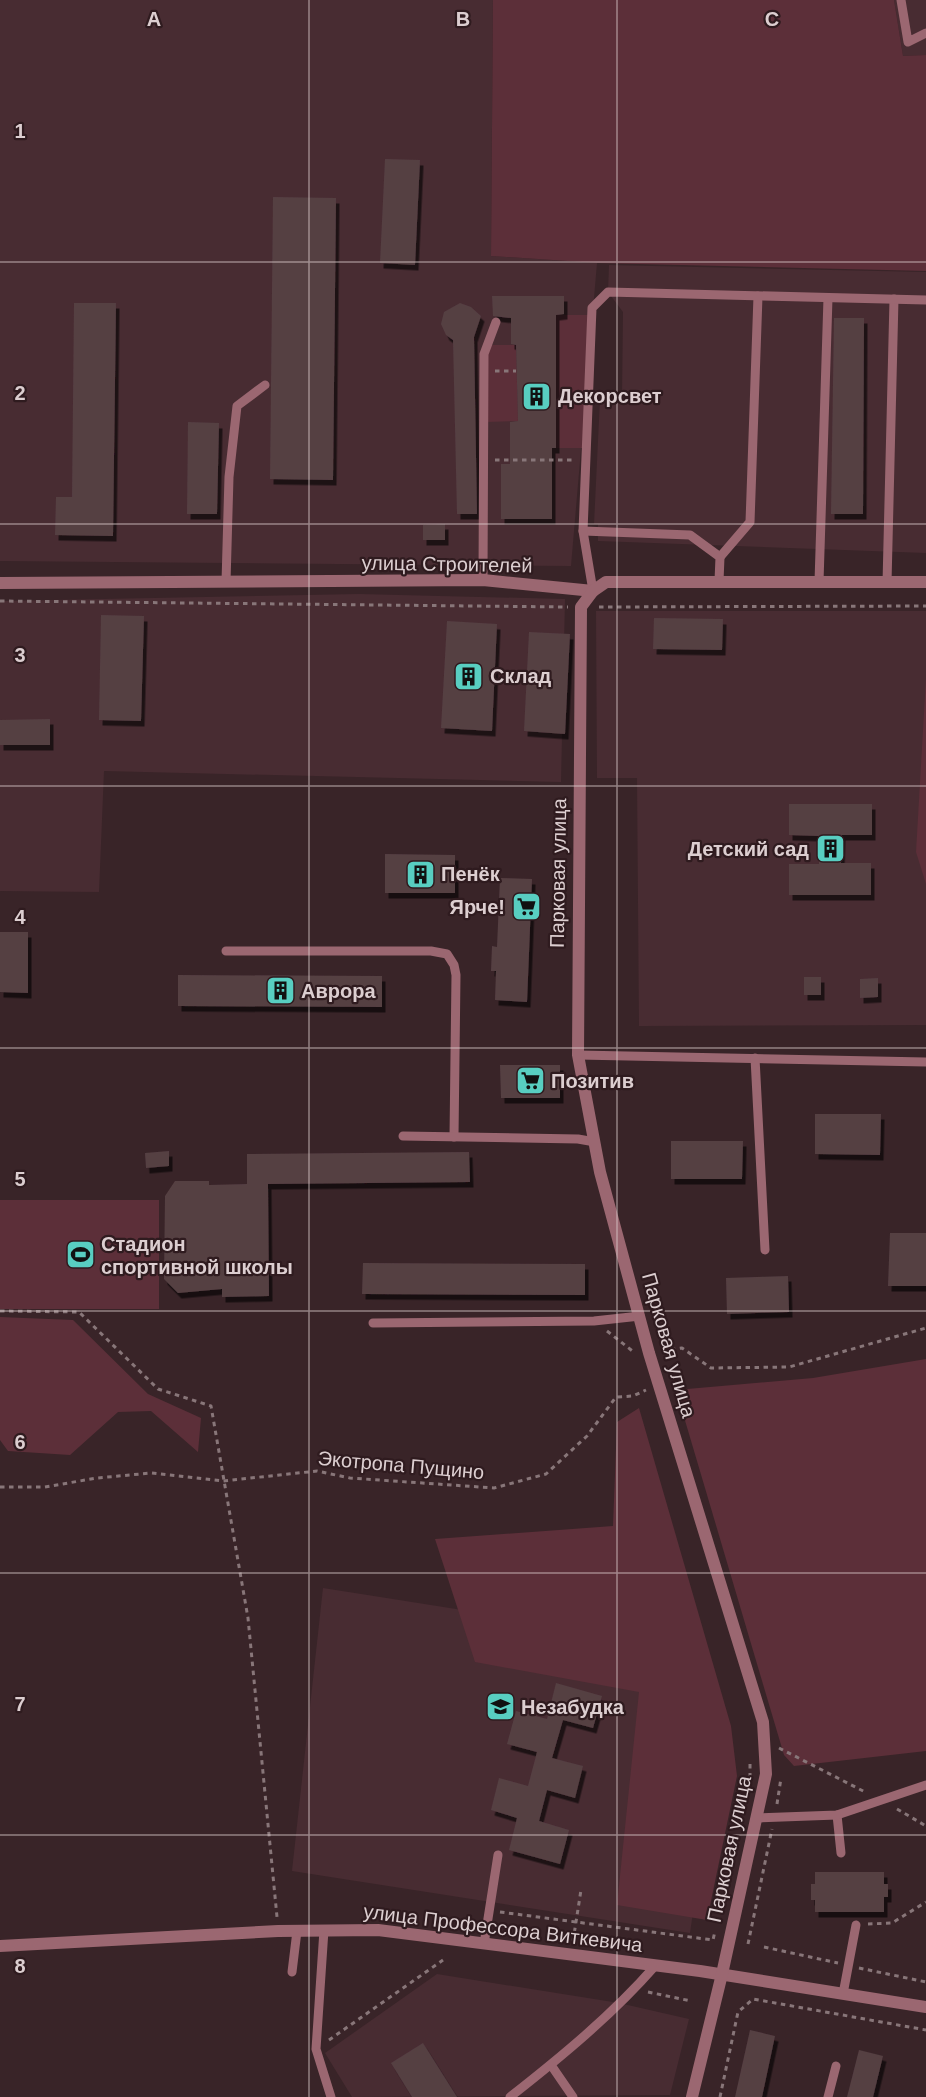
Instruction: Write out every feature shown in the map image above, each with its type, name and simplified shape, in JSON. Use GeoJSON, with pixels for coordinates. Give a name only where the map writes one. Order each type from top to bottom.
{"type":"FeatureCollection","features":[{"type":"Feature","properties":{"kind":"street","name":"улица Строителей"},"geometry":{"type":"LineString","coordinates":[[0,582],[483,580],[593,591],[606,582],[926,582]]}},
{"type":"Feature","properties":{"kind":"street"},"geometry":{"type":"LineString","coordinates":[[581,607],[593,591]]}},
{"type":"Feature","properties":{"kind":"street","name":"Парковая улица"},"geometry":{"type":"LineString","coordinates":[[581,607],[578,1055],[595,1142],[640,1316],[643,1354],[763,1722],[766,1774],[692,2097]]}},
{"type":"Feature","properties":{"kind":"street","name":"улица Профессора Виткевича"},"geometry":{"type":"LineString","coordinates":[[0,1946],[297,1930],[378,1930],[722,1974],[926,2007]]}},
{"type":"Feature","properties":{"kind":"lane"},"geometry":{"type":"LineString","coordinates":[[902,0],[908,42],[926,33]]}},
{"type":"Feature","properties":{"kind":"lane"},"geometry":{"type":"LineString","coordinates":[[593,591],[583,531],[592,308],[608,292],[926,300]]}},
{"type":"Feature","properties":{"kind":"lane"},"geometry":{"type":"LineString","coordinates":[[719,581],[720,557],[750,522],[758,296]]}},
{"type":"Feature","properties":{"kind":"lane"},"geometry":{"type":"LineString","coordinates":[[819,582],[828,298]]}},
{"type":"Feature","properties":{"kind":"lane"},"geometry":{"type":"LineString","coordinates":[[887,583],[894,299]]}},
{"type":"Feature","properties":{"kind":"lane"},"geometry":{"type":"LineString","coordinates":[[483,580],[485,345],[496,322]]}},
{"type":"Feature","properties":{"kind":"lane"},"geometry":{"type":"LineString","coordinates":[[226,582],[229,477],[237,406],[265,385]]}},
{"type":"Feature","properties":{"kind":"lane"},"geometry":{"type":"LineString","coordinates":[[583,531],[690,535],[720,557]]}},
{"type":"Feature","properties":{"kind":"lane"},"geometry":{"type":"LineString","coordinates":[[226,951],[431,951],[447,954],[454,965],[456,975],[454,1137]]}},
{"type":"Feature","properties":{"kind":"lane"},"geometry":{"type":"LineString","coordinates":[[578,1055],[926,1062]]}},
{"type":"Feature","properties":{"kind":"lane"},"geometry":{"type":"LineString","coordinates":[[755,1059],[765,1250]]}},
{"type":"Feature","properties":{"kind":"lane"},"geometry":{"type":"LineString","coordinates":[[403,1136],[578,1139],[595,1142]]}},
{"type":"Feature","properties":{"kind":"lane"},"geometry":{"type":"LineString","coordinates":[[373,1323],[594,1321],[640,1316]]}},
{"type":"Feature","properties":{"kind":"lane"},"geometry":{"type":"LineString","coordinates":[[757,1818],[837,1815],[926,1785]]}},
{"type":"Feature","properties":{"kind":"lane"},"geometry":{"type":"LineString","coordinates":[[837,1815],[841,1853]]}},
{"type":"Feature","properties":{"kind":"lane"},"geometry":{"type":"LineString","coordinates":[[484,1944],[498,1855]]}},
{"type":"Feature","properties":{"kind":"lane"},"geometry":{"type":"LineString","coordinates":[[843,1994],[856,1925]]}},
{"type":"Feature","properties":{"kind":"lane"},"geometry":{"type":"LineString","coordinates":[[292,1971],[297,1930]]}},
{"type":"Feature","properties":{"kind":"lane"},"geometry":{"type":"LineString","coordinates":[[324,1930],[316,2049],[331,2097]]}},
{"type":"Feature","properties":{"kind":"lane"},"geometry":{"type":"LineString","coordinates":[[510,2097],[551,2065],[634,1989],[655,1966]]}},
{"type":"Feature","properties":{"kind":"lane"},"geometry":{"type":"LineString","coordinates":[[551,2065],[573,2097]]}},
{"type":"Feature","properties":{"kind":"lane"},"geometry":{"type":"LineString","coordinates":[[828,2097],[836,2066]]}},
{"type":"Feature","properties":{"kind":"path"},"geometry":{"type":"LineString","coordinates":[[484,371],[516,371]]}},
{"type":"Feature","properties":{"kind":"path"},"geometry":{"type":"LineString","coordinates":[[484,460],[586,459]]}},
{"type":"Feature","properties":{"kind":"path"},"geometry":{"type":"LineString","coordinates":[[0,601],[581,607],[926,606]]}},
{"type":"Feature","properties":{"kind":"path"},"geometry":{"type":"LineString","coordinates":[[0,1311],[79,1312],[158,1389],[211,1406],[248,1618],[278,1931]]}},
{"type":"Feature","properties":{"kind":"path"},"geometry":{"type":"LineString","coordinates":[[594,1321],[643,1354],[682,1348],[711,1368],[789,1367],[926,1328]]}},
{"type":"Feature","properties":{"kind":"path"},"geometry":{"type":"LineString","coordinates":[[634,1346],[643,1354]]}},
{"type":"Feature","properties":{"kind":"path"},"geometry":{"type":"LineString","coordinates":[[645,1380],[651,1401]]}},
{"type":"Feature","properties":{"kind":"path","name":"Экотропа Пущино"},"geometry":{"type":"LineString","coordinates":[[0,1487],[45,1487],[97,1478],[151,1473],[223,1481],[317,1472],[350,1478],[494,1488],[546,1474],[587,1436],[616,1397],[633,1396],[647,1389]]}},
{"type":"Feature","properties":{"kind":"path"},"geometry":{"type":"LineString","coordinates":[[779,1748],[881,1800],[926,1826]]}},
{"type":"Feature","properties":{"kind":"path"},"geometry":{"type":"LineString","coordinates":[[750,1762],[750,1783]]}},
{"type":"Feature","properties":{"kind":"path"},"geometry":{"type":"LineString","coordinates":[[571,1956],[581,1890]]}},
{"type":"Feature","properties":{"kind":"path"},"geometry":{"type":"LineString","coordinates":[[856,1925],[892,1923],[926,1902]]}},
{"type":"Feature","properties":{"kind":"path"},"geometry":{"type":"LineString","coordinates":[[489,1910],[713,1940],[716,1929]]}},
{"type":"Feature","properties":{"kind":"path"},"geometry":{"type":"LineString","coordinates":[[316,2049],[443,1960]]}},
{"type":"Feature","properties":{"kind":"path"},"geometry":{"type":"LineString","coordinates":[[634,1989],[691,2001]]}},
{"type":"Feature","properties":{"kind":"path"},"geometry":{"type":"LineString","coordinates":[[720,2097],[738,2012],[753,1999],[926,2030]]}},
{"type":"Feature","properties":{"kind":"shaded area"},"geometry":{"type":"Polygon","coordinates":[[[0,0],[493,0],[491,256],[597,263],[571,566],[0,561],[0,0]]]}},
{"type":"Feature","properties":{"kind":"shaded area"},"geometry":{"type":"Polygon","coordinates":[[[493,0],[894,0],[903,56],[926,55],[926,271],[597,263],[491,256],[493,0]]]}},
{"type":"Feature","properties":{"kind":"shaded area"},"geometry":{"type":"Polygon","coordinates":[[[894,0],[926,0],[926,55],[903,56],[894,0]]]}},
{"type":"Feature","properties":{"kind":"shaded area"},"geometry":{"type":"Polygon","coordinates":[[[609,265],[926,272],[926,553],[598,541],[598,524],[594,524],[600,399],[622,397],[623,312],[608,292],[609,265]]]}},
{"type":"Feature","properties":{"kind":"shaded area"},"geometry":{"type":"Polygon","coordinates":[[[556,315],[588,315],[588,448],[556,448],[556,315]]]}},
{"type":"Feature","properties":{"kind":"shaded area"},"geometry":{"type":"Polygon","coordinates":[[[485,345],[516,345],[518,421],[487,422],[485,345]]]}},
{"type":"Feature","properties":{"kind":"shaded area"},"geometry":{"type":"Polygon","coordinates":[[[359,594],[565,599],[561,782],[104,771],[99,892],[0,891],[0,601],[359,594]]]}},
{"type":"Feature","properties":{"kind":"shaded area"},"geometry":{"type":"Polygon","coordinates":[[[596,611],[926,611],[926,1025],[639,1026],[637,778],[597,778],[596,611]]]}},
{"type":"Feature","properties":{"kind":"shaded area"},"geometry":{"type":"Polygon","coordinates":[[[926,678],[926,884],[916,852],[926,678]]]}},
{"type":"Feature","properties":{"kind":"shaded area","name":"Стадион спортивной школы"},"geometry":{"type":"Polygon","coordinates":[[[0,1200],[159,1200],[159,1309],[0,1309],[0,1200]]]}},
{"type":"Feature","properties":{"kind":"shaded area"},"geometry":{"type":"Polygon","coordinates":[[[0,1317],[73,1320],[148,1394],[201,1418],[198,1452],[151,1411],[118,1412],[70,1455],[8,1451],[0,1440],[0,1317]]]}},
{"type":"Feature","properties":{"kind":"shaded area"},"geometry":{"type":"Polygon","coordinates":[[[926,1359],[926,1751],[794,1766],[784,1755],[676,1390],[813,1378],[926,1359]]]}},
{"type":"Feature","properties":{"kind":"shaded area"},"geometry":{"type":"Polygon","coordinates":[[[639,1408],[731,1726],[737,1776],[707,1920],[617,1905],[639,1692],[475,1662],[435,1539],[613,1526],[617,1422],[639,1408]]]}},
{"type":"Feature","properties":{"kind":"shaded area","name":"Незабудка"},"geometry":{"type":"Polygon","coordinates":[[[323,1588],[665,1642],[713,1773],[690,1933],[292,1871],[323,1588]]]}},
{"type":"Feature","properties":{"kind":"shaded area"},"geometry":{"type":"Polygon","coordinates":[[[437,1974],[619,2003],[689,2019],[670,2095],[352,2097],[325,2053],[437,1974]]]}},
{"type":"Feature","properties":{"kind":"building"},"geometry":{"type":"Polygon","coordinates":[[[385,159],[420,160],[415,265],[380,263],[385,159]]]}},
{"type":"Feature","properties":{"kind":"building"},"geometry":{"type":"Polygon","coordinates":[[[273,197],[336,198],[333,480],[270,479],[273,197]]]}},
{"type":"Feature","properties":{"kind":"building","name":"Декорсвет"},"geometry":{"type":"Polygon","coordinates":[[[492,296],[564,296],[564,314],[556,315],[556,448],[552,448],[552,519],[501,519],[501,464],[510,464],[510,422],[518,421],[516,345],[511,344],[511,318],[493,316],[492,296]]]}},
{"type":"Feature","properties":{"kind":"building"},"geometry":{"type":"Polygon","coordinates":[[[74,303],[116,303],[113,536],[55,535],[56,497],[72,497],[74,303]]]}},
{"type":"Feature","properties":{"kind":"building"},"geometry":{"type":"Polygon","coordinates":[[[460,303],[471,307],[481,316],[474,337],[477,514],[457,514],[453,340],[446,335],[441,324],[444,312],[460,303]]]}},
{"type":"Feature","properties":{"kind":"building"},"geometry":{"type":"Polygon","coordinates":[[[834,318],[864,318],[863,514],[831,514],[834,318]]]}},
{"type":"Feature","properties":{"kind":"building"},"geometry":{"type":"Polygon","coordinates":[[[188,422],[219,423],[217,514],[187,514],[188,422]]]}},
{"type":"Feature","properties":{"kind":"building"},"geometry":{"type":"Polygon","coordinates":[[[445,524],[445,540],[423,540],[423,525],[445,524]]]}},
{"type":"Feature","properties":{"kind":"building"},"geometry":{"type":"Polygon","coordinates":[[[101,615],[144,616],[141,721],[99,720],[101,615]]]}},
{"type":"Feature","properties":{"kind":"building"},"geometry":{"type":"Polygon","coordinates":[[[654,618],[723,619],[722,650],[653,649],[654,618]]]}},
{"type":"Feature","properties":{"kind":"building","name":"Склад"},"geometry":{"type":"Polygon","coordinates":[[[447,621],[497,624],[492,731],[441,728],[447,621]]]}},
{"type":"Feature","properties":{"kind":"building","name":"Склад"},"geometry":{"type":"Polygon","coordinates":[[[529,632],[570,634],[565,734],[524,731],[529,632]]]}},
{"type":"Feature","properties":{"kind":"building"},"geometry":{"type":"Polygon","coordinates":[[[50,719],[50,745],[0,745],[0,720],[50,719]]]}},
{"type":"Feature","properties":{"kind":"building","name":"Детский сад"},"geometry":{"type":"Polygon","coordinates":[[[789,804],[872,804],[872,835],[842,835],[841,863],[871,863],[871,895],[789,895],[789,864],[819,864],[819,836],[789,835],[789,804]]]}},
{"type":"Feature","properties":{"kind":"building","name":"Пенёк"},"geometry":{"type":"Polygon","coordinates":[[[385,854],[455,855],[455,893],[385,893],[385,854]]]}},
{"type":"Feature","properties":{"kind":"building"},"geometry":{"type":"Polygon","coordinates":[[[500,878],[532,879],[527,1002],[495,1000],[496,971],[491,971],[492,946],[497,947],[500,878]]]}},
{"type":"Feature","properties":{"kind":"building"},"geometry":{"type":"Polygon","coordinates":[[[0,932],[28,932],[28,993],[0,992],[0,932]]]}},
{"type":"Feature","properties":{"kind":"building","name":"Аврора"},"geometry":{"type":"Polygon","coordinates":[[[178,975],[382,976],[382,1007],[178,1006],[178,975]]]}},
{"type":"Feature","properties":{"kind":"building"},"geometry":{"type":"Polygon","coordinates":[[[804,977],[821,977],[821,995],[804,995],[804,977]]]}},
{"type":"Feature","properties":{"kind":"building"},"geometry":{"type":"Polygon","coordinates":[[[878,978],[878,997],[860,998],[860,979],[878,978]]]}},
{"type":"Feature","properties":{"kind":"building","name":"Позитив"},"geometry":{"type":"Polygon","coordinates":[[[500,1065],[560,1065],[560,1098],[501,1098],[500,1065]]]}},
{"type":"Feature","properties":{"kind":"building"},"geometry":{"type":"Polygon","coordinates":[[[815,1114],[881,1114],[880,1155],[815,1154],[815,1114]]]}},
{"type":"Feature","properties":{"kind":"building"},"geometry":{"type":"Polygon","coordinates":[[[671,1141],[743,1141],[742,1179],[671,1179],[671,1141]]]}},
{"type":"Feature","properties":{"kind":"building"},"geometry":{"type":"Polygon","coordinates":[[[169,1151],[169,1166],[146,1168],[145,1153],[169,1151]]]}},
{"type":"Feature","properties":{"kind":"building"},"geometry":{"type":"Polygon","coordinates":[[[469,1152],[470,1182],[268,1184],[269,1296],[222,1297],[222,1289],[178,1293],[164,1279],[165,1196],[175,1181],[209,1181],[209,1185],[247,1184],[247,1154],[469,1152]]]}},
{"type":"Feature","properties":{"kind":"building"},"geometry":{"type":"Polygon","coordinates":[[[890,1233],[926,1233],[926,1286],[888,1286],[890,1233]]]}},
{"type":"Feature","properties":{"kind":"building"},"geometry":{"type":"Polygon","coordinates":[[[363,1263],[585,1264],[585,1295],[362,1294],[363,1263]]]}},
{"type":"Feature","properties":{"kind":"building"},"geometry":{"type":"Polygon","coordinates":[[[788,1276],[789,1312],[727,1314],[726,1278],[788,1276]]]}},
{"type":"Feature","properties":{"kind":"building"},"geometry":{"type":"Polygon","coordinates":[[[556,1683],[602,1696],[593,1728],[563,1720],[552,1758],[583,1766],[575,1798],[547,1790],[539,1821],[569,1830],[560,1864],[509,1850],[517,1818],[491,1810],[499,1778],[528,1786],[537,1752],[507,1744],[516,1711],[547,1719],[556,1683]]]}},
{"type":"Feature","properties":{"kind":"building"},"geometry":{"type":"Polygon","coordinates":[[[815,1872],[884,1872],[884,1884],[888,1884],[888,1897],[884,1897],[884,1912],[815,1912],[815,1900],[811,1900],[811,1884],[815,1884],[815,1872]]]}},
{"type":"Feature","properties":{"kind":"building"},"geometry":{"type":"Polygon","coordinates":[[[750,2030],[775,2036],[762,2097],[735,2097],[750,2030]]]}},
{"type":"Feature","properties":{"kind":"building"},"geometry":{"type":"Polygon","coordinates":[[[423,2043],[457,2097],[412,2097],[391,2063],[423,2043]]]}},
{"type":"Feature","properties":{"kind":"building"},"geometry":{"type":"Polygon","coordinates":[[[859,2050],[883,2056],[873,2097],[847,2097],[859,2050]]]}},
{"type":"Feature","properties":{"kind":"place","name":"Декорсвет"},"geometry":{"type":"Point","coordinates":[537,396]}},
{"type":"Feature","properties":{"kind":"place","name":"Склад"},"geometry":{"type":"Point","coordinates":[469,676]}},
{"type":"Feature","properties":{"kind":"place","name":"Детский сад"},"geometry":{"type":"Point","coordinates":[830,849]}},
{"type":"Feature","properties":{"kind":"place","name":"Пенёк"},"geometry":{"type":"Point","coordinates":[420,874]}},
{"type":"Feature","properties":{"kind":"place","name":"Ярче!"},"geometry":{"type":"Point","coordinates":[526,907]}},
{"type":"Feature","properties":{"kind":"place","name":"Аврора"},"geometry":{"type":"Point","coordinates":[280,991]}},
{"type":"Feature","properties":{"kind":"place","name":"Позитив"},"geometry":{"type":"Point","coordinates":[530,1081]}},
{"type":"Feature","properties":{"kind":"place","name":"Стадион спортивной школы"},"geometry":{"type":"Point","coordinates":[80,1255]}},
{"type":"Feature","properties":{"kind":"place","name":"Незабудка"},"geometry":{"type":"Point","coordinates":[500,1707]}}]}
